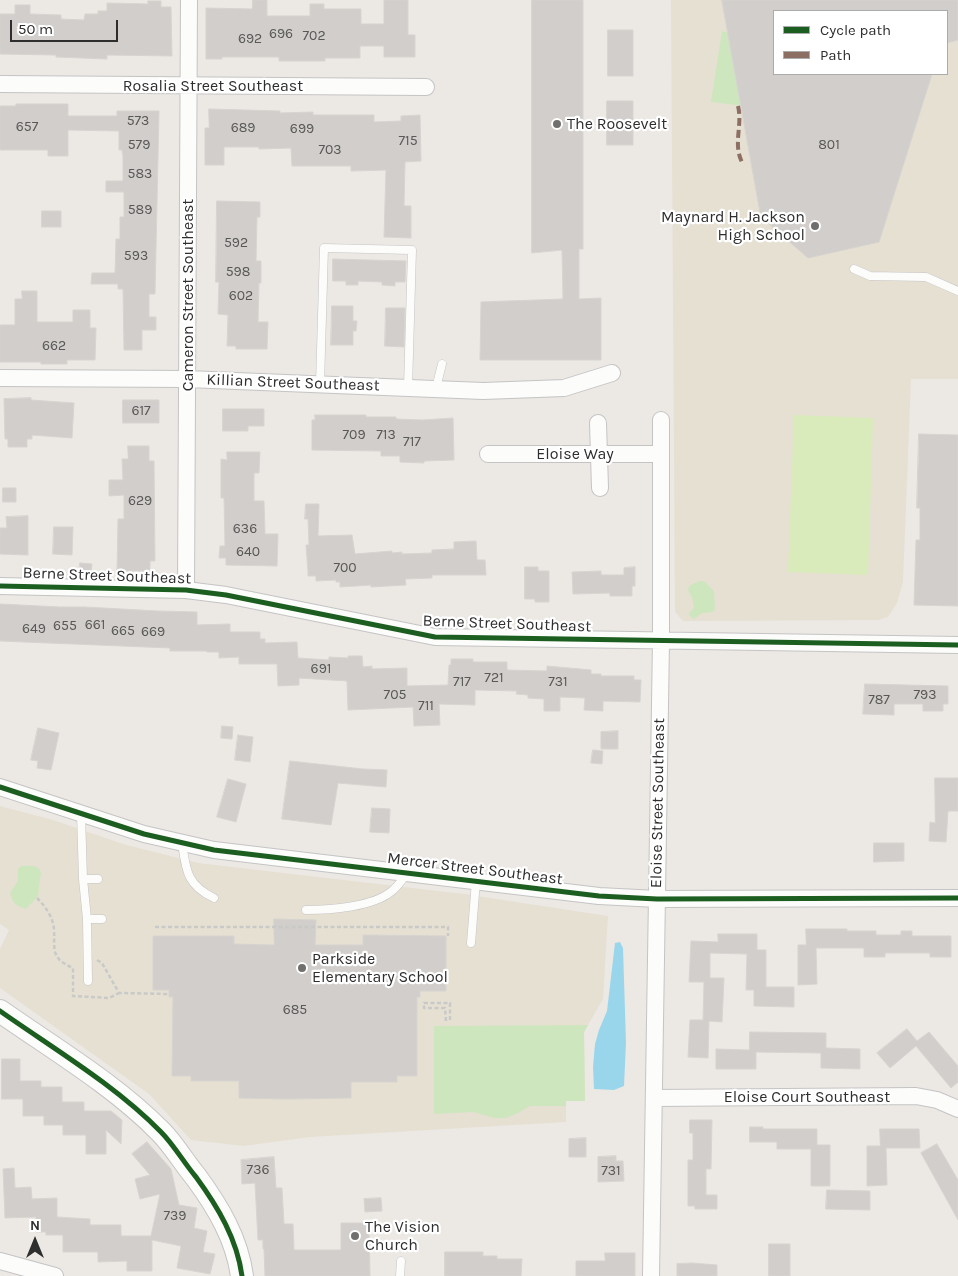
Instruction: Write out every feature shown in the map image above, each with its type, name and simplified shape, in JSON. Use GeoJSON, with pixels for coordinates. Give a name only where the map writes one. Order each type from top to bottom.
{"type":"FeatureCollection","features":[{"type":"Feature","properties":{"kind":"street","name":"Cameron Street Southeast"},"geometry":{"type":"LineString","coordinates":[[186,590],[189,0]]}},
{"type":"Feature","properties":{"kind":"street","name":"Rosalia Street Southeast"},"geometry":{"type":"LineString","coordinates":[[0,84],[426,87]]}},
{"type":"Feature","properties":{"kind":"street","name":"Killian Street Southeast"},"geometry":{"type":"LineString","coordinates":[[0,378],[187,379],[483,391],[564,388],[612,373]]}},
{"type":"Feature","properties":{"kind":"street","name":"Eloise Street Southeast"},"geometry":{"type":"LineString","coordinates":[[651,1276],[661,641],[661,420]]}},
{"type":"Feature","properties":{"kind":"street"},"geometry":{"type":"LineString","coordinates":[[598,423],[600,488]]}},
{"type":"Feature","properties":{"kind":"street","name":"Eloise Way"},"geometry":{"type":"LineString","coordinates":[[488,454],[661,454]]}},
{"type":"Feature","properties":{"kind":"street","name":"Berne Street Southeast"},"geometry":{"type":"LineString","coordinates":[[0,586],[186,590],[226,595],[435,637],[958,645]]}},
{"type":"Feature","properties":{"kind":"street","name":"Mercer Street Southeast"},"geometry":{"type":"LineString","coordinates":[[0,787],[144,834],[214,850],[599,896],[657,899],[958,898]]}},
{"type":"Feature","properties":{"kind":"street"},"geometry":{"type":"LineString","coordinates":[[0,1011],[120,1095],[162,1133],[211,1198],[228,1228],[241,1266],[242,1276]]}},
{"type":"Feature","properties":{"kind":"street","name":"Eloise Court Southeast"},"geometry":{"type":"LineString","coordinates":[[654,1098],[916,1096],[937,1100],[958,1110]]}},
{"type":"Feature","properties":{"kind":"street"},"geometry":{"type":"LineString","coordinates":[[0,1261],[21,1271],[54,1276]]}},
{"type":"Feature","properties":{"kind":"lane"},"geometry":{"type":"LineString","coordinates":[[320,384],[324,248],[412,250],[408,387]]}},
{"type":"Feature","properties":{"kind":"lane"},"geometry":{"type":"LineString","coordinates":[[854,269],[870,276],[926,277],[958,291]]}},
{"type":"Feature","properties":{"kind":"lane"},"geometry":{"type":"LineString","coordinates":[[436,388],[442,364]]}},
{"type":"Feature","properties":{"kind":"lane"},"geometry":{"type":"LineString","coordinates":[[81,814],[82,879],[87,919],[88,981]]}},
{"type":"Feature","properties":{"kind":"lane"},"geometry":{"type":"LineString","coordinates":[[182,842],[189,878],[198,889],[214,898]]}},
{"type":"Feature","properties":{"kind":"lane"},"geometry":{"type":"LineString","coordinates":[[306,910],[327,910],[379,899],[392,891],[408,873]]}},
{"type":"Feature","properties":{"kind":"lane"},"geometry":{"type":"LineString","coordinates":[[82,879],[98,879]]}},
{"type":"Feature","properties":{"kind":"lane"},"geometry":{"type":"LineString","coordinates":[[472,944],[476,881]]}},
{"type":"Feature","properties":{"kind":"lane"},"geometry":{"type":"LineString","coordinates":[[87,919],[102,919]]}},
{"type":"Feature","properties":{"kind":"lane"},"geometry":{"type":"LineString","coordinates":[[400,1276],[401,1261]]}},
{"type":"Feature","properties":{"kind":"path"},"geometry":{"type":"LineString","coordinates":[[37,898],[51,919],[54,929],[53,950],[58,959],[73,968],[73,996],[109,998],[119,993],[170,994]]}},
{"type":"Feature","properties":{"kind":"path"},"geometry":{"type":"LineString","coordinates":[[155,927],[448,927],[448,936]]}},
{"type":"Feature","properties":{"kind":"path"},"geometry":{"type":"LineString","coordinates":[[88,954],[102,963],[119,993]]}},
{"type":"Feature","properties":{"kind":"path"},"geometry":{"type":"LineString","coordinates":[[446,1021],[446,1008],[424,1008],[424,1004],[450,1003],[450,1021]]}},
{"type":"Feature","properties":{"kind":"shaded area","name":"Maynard H. Jackson High School"},"geometry":{"type":"Polygon","coordinates":[[[671,0],[958,0],[958,379],[911,379],[903,582],[897,603],[888,617],[878,620],[683,621],[675,612],[671,0]]]}},
{"type":"Feature","properties":{"kind":"shaded area","name":"Parkside Elementary School"},"geometry":{"type":"Polygon","coordinates":[[[0,806],[53,820],[123,844],[198,863],[464,894],[608,916],[603,999],[584,1032],[585,1101],[566,1101],[566,1122],[310,1137],[244,1146],[191,1140],[149,1094],[0,988],[0,949],[9,930],[0,924],[0,806]]]}},
{"type":"Feature","properties":{"kind":"green space"},"geometry":{"type":"Polygon","coordinates":[[[722,31],[773,46],[773,75],[769,109],[711,102],[722,31]]]}},
{"type":"Feature","properties":{"kind":"green space"},"geometry":{"type":"Polygon","coordinates":[[[794,415],[873,418],[868,575],[788,572],[794,415]]]}},
{"type":"Feature","properties":{"kind":"green space"},"geometry":{"type":"Polygon","coordinates":[[[704,581],[714,591],[715,609],[713,612],[702,613],[694,619],[689,613],[694,608],[692,597],[688,590],[690,585],[704,581]]]}},
{"type":"Feature","properties":{"kind":"green space"},"geometry":{"type":"Polygon","coordinates":[[[21,866],[35,867],[40,869],[41,872],[38,896],[26,909],[15,904],[10,893],[18,881],[18,869],[21,866]]]}},
{"type":"Feature","properties":{"kind":"green space"},"geometry":{"type":"Polygon","coordinates":[[[588,1025],[584,1032],[585,1101],[566,1101],[566,1106],[530,1106],[506,1118],[494,1118],[473,1112],[434,1114],[434,1026],[588,1025]]]}},
{"type":"Feature","properties":{"kind":"water"},"geometry":{"type":"Polygon","coordinates":[[[620,942],[623,948],[626,1043],[624,1086],[614,1090],[594,1089],[595,1044],[607,1011],[615,943],[620,942]]]}},
{"type":"Feature","properties":{"kind":"building"},"geometry":{"type":"Polygon","coordinates":[[[253,0],[267,0],[267,16],[310,16],[310,4],[324,4],[324,9],[361,9],[361,24],[384,24],[384,0],[408,0],[408,35],[415,35],[415,57],[384,57],[384,46],[360,46],[360,58],[325,58],[325,61],[279,61],[279,57],[222,57],[222,59],[206,59],[206,8],[252,9],[253,0]]]}},
{"type":"Feature","properties":{"kind":"building","name":"The Roosevelt"},"geometry":{"type":"Polygon","coordinates":[[[532,0],[583,0],[583,249],[579,249],[579,299],[601,298],[601,360],[480,360],[481,302],[563,299],[562,250],[532,253],[532,0]]]}},
{"type":"Feature","properties":{"kind":"building"},"geometry":{"type":"Polygon","coordinates":[[[722,0],[958,0],[958,40],[948,43],[948,10],[773,10],[773,75],[932,75],[879,242],[808,258],[761,217],[722,0]]]}},
{"type":"Feature","properties":{"kind":"building"},"geometry":{"type":"Polygon","coordinates":[[[148,1],[161,1],[161,7],[171,7],[172,56],[107,55],[107,59],[56,57],[56,55],[0,54],[0,14],[15,14],[15,5],[30,5],[30,14],[61,15],[61,19],[84,20],[85,14],[98,14],[98,11],[107,11],[107,3],[148,4],[148,1]]]}},
{"type":"Feature","properties":{"kind":"building"},"geometry":{"type":"Polygon","coordinates":[[[608,30],[633,30],[633,76],[608,76],[608,30]]]}},
{"type":"Feature","properties":{"kind":"building"},"geometry":{"type":"Polygon","coordinates":[[[607,101],[633,101],[633,145],[607,145],[607,101]]]}},
{"type":"Feature","properties":{"kind":"building"},"geometry":{"type":"Polygon","coordinates":[[[16,104],[68,104],[68,116],[117,116],[117,111],[159,111],[155,294],[149,294],[149,317],[156,317],[156,330],[142,330],[142,350],[124,350],[123,289],[118,289],[118,284],[91,284],[92,273],[115,273],[116,239],[120,239],[120,217],[124,217],[124,192],[106,192],[106,181],[123,181],[123,156],[122,150],[119,150],[119,131],[68,130],[68,156],[48,156],[48,150],[0,150],[0,106],[16,106],[16,104]]]}},
{"type":"Feature","properties":{"kind":"building"},"geometry":{"type":"Polygon","coordinates":[[[209,109],[280,111],[280,113],[313,112],[313,115],[374,115],[374,122],[401,121],[401,116],[420,115],[421,161],[405,162],[404,206],[411,206],[411,238],[384,237],[386,170],[351,171],[351,166],[292,166],[291,148],[259,149],[259,147],[224,147],[224,165],[205,165],[205,128],[209,128],[209,109]]]}},
{"type":"Feature","properties":{"kind":"building"},"geometry":{"type":"Polygon","coordinates":[[[217,201],[260,202],[260,217],[257,217],[256,261],[261,261],[258,322],[268,322],[267,349],[236,349],[236,346],[227,346],[228,315],[218,314],[219,282],[216,282],[217,201]]]}},
{"type":"Feature","properties":{"kind":"building"},"geometry":{"type":"Polygon","coordinates":[[[42,211],[61,211],[61,227],[42,227],[42,211]]]}},
{"type":"Feature","properties":{"kind":"building"},"geometry":{"type":"Polygon","coordinates":[[[333,259],[406,261],[405,282],[395,282],[395,286],[382,285],[382,282],[358,281],[358,285],[346,285],[346,281],[333,281],[333,259]]]}},
{"type":"Feature","properties":{"kind":"building"},"geometry":{"type":"Polygon","coordinates":[[[22,291],[37,291],[37,322],[73,322],[73,310],[90,310],[90,328],[96,328],[95,360],[67,360],[67,364],[0,362],[0,325],[15,325],[15,299],[22,299],[22,291]]]}},
{"type":"Feature","properties":{"kind":"building"},"geometry":{"type":"Polygon","coordinates":[[[332,306],[353,306],[353,321],[357,321],[356,331],[353,331],[353,345],[331,345],[332,306]]]}},
{"type":"Feature","properties":{"kind":"building"},"geometry":{"type":"Polygon","coordinates":[[[386,308],[405,308],[404,347],[385,346],[386,308]]]}},
{"type":"Feature","properties":{"kind":"building"},"geometry":{"type":"Polygon","coordinates":[[[31,398],[31,400],[74,403],[72,438],[32,435],[32,439],[27,439],[27,447],[8,447],[8,439],[5,439],[4,399],[31,398]]]}},
{"type":"Feature","properties":{"kind":"building"},"geometry":{"type":"Polygon","coordinates":[[[123,400],[159,400],[159,423],[123,423],[123,400]]]}},
{"type":"Feature","properties":{"kind":"building"},"geometry":{"type":"Polygon","coordinates":[[[223,409],[264,409],[264,426],[248,426],[248,431],[223,431],[223,409]]]}},
{"type":"Feature","properties":{"kind":"building"},"geometry":{"type":"Polygon","coordinates":[[[315,415],[366,415],[366,417],[396,417],[396,419],[423,420],[453,418],[454,460],[424,461],[424,463],[400,462],[400,456],[381,456],[381,451],[312,450],[312,420],[315,420],[315,415]]]}},
{"type":"Feature","properties":{"kind":"building"},"geometry":{"type":"Polygon","coordinates":[[[919,434],[958,435],[958,606],[914,605],[916,540],[920,540],[920,508],[917,508],[919,434]]]}},
{"type":"Feature","properties":{"kind":"building"},"geometry":{"type":"Polygon","coordinates":[[[128,446],[149,446],[149,461],[154,461],[155,561],[150,561],[150,571],[117,571],[118,519],[124,519],[124,495],[109,496],[109,480],[123,480],[122,459],[128,459],[128,446]]]}},
{"type":"Feature","properties":{"kind":"building"},"geometry":{"type":"Polygon","coordinates":[[[227,452],[260,452],[259,473],[254,473],[254,501],[264,501],[265,534],[278,534],[277,566],[226,565],[226,558],[219,558],[220,546],[225,546],[224,498],[221,498],[221,459],[227,460],[227,452]]]}},
{"type":"Feature","properties":{"kind":"building"},"geometry":{"type":"Polygon","coordinates":[[[3,488],[16,488],[16,502],[3,502],[3,488]]]}},
{"type":"Feature","properties":{"kind":"building"},"geometry":{"type":"Polygon","coordinates":[[[306,504],[319,504],[318,536],[352,535],[355,554],[392,551],[392,553],[402,552],[402,554],[432,553],[432,550],[454,549],[454,542],[476,541],[477,560],[485,560],[486,575],[432,575],[432,578],[405,579],[406,585],[371,587],[371,585],[340,587],[340,582],[336,582],[336,580],[316,581],[316,576],[308,576],[306,545],[309,545],[308,519],[305,519],[306,504]]]}},
{"type":"Feature","properties":{"kind":"building"},"geometry":{"type":"Polygon","coordinates":[[[28,516],[28,555],[0,554],[0,528],[7,528],[6,517],[28,516]]]}},
{"type":"Feature","properties":{"kind":"building"},"geometry":{"type":"Polygon","coordinates":[[[54,527],[73,527],[72,555],[53,554],[54,527]]]}},
{"type":"Feature","properties":{"kind":"building"},"geometry":{"type":"Polygon","coordinates":[[[80,563],[92,564],[91,575],[79,575],[80,563]]]}},
{"type":"Feature","properties":{"kind":"building"},"geometry":{"type":"Polygon","coordinates":[[[525,567],[538,567],[538,571],[549,571],[549,602],[535,602],[535,599],[525,599],[525,567]]]}},
{"type":"Feature","properties":{"kind":"building"},"geometry":{"type":"Polygon","coordinates":[[[635,567],[635,586],[632,586],[632,596],[610,596],[610,593],[573,594],[572,572],[601,571],[601,575],[624,575],[624,568],[635,567]]]}},
{"type":"Feature","properties":{"kind":"building"},"geometry":{"type":"Polygon","coordinates":[[[0,604],[197,612],[197,625],[230,624],[230,632],[260,632],[260,639],[265,639],[265,643],[297,642],[298,658],[329,660],[329,657],[348,658],[348,656],[362,656],[363,667],[372,666],[372,669],[407,668],[407,686],[448,685],[451,659],[473,659],[473,662],[507,662],[507,670],[547,671],[547,666],[591,670],[591,674],[601,674],[601,676],[634,676],[634,680],[641,680],[640,702],[603,701],[603,711],[584,710],[585,698],[560,697],[560,711],[544,711],[544,699],[528,698],[528,695],[516,694],[517,691],[475,690],[475,705],[439,704],[440,725],[414,726],[413,707],[348,710],[347,681],[299,678],[299,685],[278,686],[277,664],[239,664],[239,657],[219,658],[219,652],[170,651],[170,648],[0,641],[0,604]]]}},
{"type":"Feature","properties":{"kind":"building"},"geometry":{"type":"Polygon","coordinates":[[[865,684],[948,686],[948,704],[943,704],[943,711],[923,711],[923,704],[894,704],[894,715],[863,714],[865,684]]]}},
{"type":"Feature","properties":{"kind":"building"},"geometry":{"type":"Polygon","coordinates":[[[222,726],[233,727],[232,739],[221,738],[222,726]]]}},
{"type":"Feature","properties":{"kind":"building"},"geometry":{"type":"Polygon","coordinates":[[[38,728],[59,733],[51,770],[37,768],[38,761],[31,760],[38,728]]]}},
{"type":"Feature","properties":{"kind":"building"},"geometry":{"type":"Polygon","coordinates":[[[618,731],[618,749],[601,749],[601,732],[618,731]]]}},
{"type":"Feature","properties":{"kind":"building"},"geometry":{"type":"Polygon","coordinates":[[[238,735],[253,737],[250,762],[235,760],[238,735]]]}},
{"type":"Feature","properties":{"kind":"building"},"geometry":{"type":"Polygon","coordinates":[[[593,750],[603,751],[602,764],[591,763],[593,750]]]}},
{"type":"Feature","properties":{"kind":"building"},"geometry":{"type":"Polygon","coordinates":[[[290,761],[387,770],[386,787],[338,783],[331,825],[282,819],[290,761]]]}},
{"type":"Feature","properties":{"kind":"building"},"geometry":{"type":"Polygon","coordinates":[[[935,778],[958,778],[958,811],[948,811],[946,842],[929,841],[930,822],[935,823],[935,778]]]}},
{"type":"Feature","properties":{"kind":"building"},"geometry":{"type":"Polygon","coordinates":[[[228,779],[246,784],[236,822],[217,817],[228,779]]]}},
{"type":"Feature","properties":{"kind":"building"},"geometry":{"type":"Polygon","coordinates":[[[372,808],[390,809],[389,833],[370,832],[372,808]]]}},
{"type":"Feature","properties":{"kind":"building"},"geometry":{"type":"Polygon","coordinates":[[[874,843],[904,843],[904,861],[874,862],[874,843]]]}},
{"type":"Feature","properties":{"kind":"building"},"geometry":{"type":"Polygon","coordinates":[[[274,919],[316,920],[315,945],[363,945],[363,935],[446,936],[446,991],[420,991],[420,997],[417,997],[417,1076],[397,1076],[397,1082],[351,1082],[351,1098],[286,1099],[239,1098],[239,1081],[191,1081],[191,1076],[172,1076],[173,997],[169,997],[169,990],[153,990],[153,936],[234,936],[234,944],[274,945],[274,919]]]}},
{"type":"Feature","properties":{"kind":"building"},"geometry":{"type":"Polygon","coordinates":[[[806,929],[876,931],[876,935],[901,935],[901,931],[912,931],[912,936],[951,936],[951,957],[930,957],[930,953],[885,953],[885,957],[864,957],[864,948],[816,948],[817,984],[798,985],[798,945],[806,945],[806,929]]]}},
{"type":"Feature","properties":{"kind":"building"},"geometry":{"type":"Polygon","coordinates":[[[718,934],[757,934],[757,950],[766,950],[766,987],[794,987],[794,1007],[754,1006],[754,990],[746,990],[747,954],[710,953],[710,978],[724,978],[722,1022],[709,1021],[708,1058],[688,1057],[690,1020],[703,1020],[704,982],[689,982],[691,941],[718,942],[718,934]]]}},
{"type":"Feature","properties":{"kind":"building"},"geometry":{"type":"Polygon","coordinates":[[[907,1029],[917,1041],[929,1032],[958,1066],[958,1082],[951,1088],[916,1046],[890,1068],[877,1053],[907,1029]]]}},
{"type":"Feature","properties":{"kind":"building"},"geometry":{"type":"Polygon","coordinates":[[[750,1032],[826,1033],[826,1048],[860,1049],[860,1069],[821,1068],[821,1053],[756,1052],[756,1069],[716,1069],[716,1049],[749,1050],[750,1032]]]}},
{"type":"Feature","properties":{"kind":"building"},"geometry":{"type":"Polygon","coordinates":[[[2,1059],[20,1059],[20,1081],[41,1081],[41,1087],[62,1087],[62,1102],[84,1102],[84,1111],[111,1111],[122,1120],[121,1144],[106,1130],[106,1154],[86,1154],[86,1135],[63,1135],[63,1125],[44,1125],[44,1116],[23,1116],[23,1099],[2,1099],[2,1059]]]}},
{"type":"Feature","properties":{"kind":"building"},"geometry":{"type":"Polygon","coordinates":[[[690,1120],[712,1120],[711,1169],[706,1169],[706,1195],[717,1195],[717,1209],[695,1209],[695,1206],[688,1206],[688,1160],[693,1160],[693,1133],[690,1133],[690,1120]]]}},
{"type":"Feature","properties":{"kind":"building"},"geometry":{"type":"Polygon","coordinates":[[[750,1127],[763,1127],[763,1129],[817,1129],[817,1145],[830,1145],[830,1186],[811,1186],[811,1149],[777,1149],[777,1142],[750,1142],[750,1127]]]}},
{"type":"Feature","properties":{"kind":"building"},"geometry":{"type":"Polygon","coordinates":[[[880,1129],[919,1129],[920,1148],[886,1148],[887,1185],[867,1186],[867,1146],[880,1146],[880,1129]]]}},
{"type":"Feature","properties":{"kind":"building"},"geometry":{"type":"Polygon","coordinates":[[[586,1138],[586,1157],[569,1157],[569,1139],[586,1138]]]}},
{"type":"Feature","properties":{"kind":"building"},"geometry":{"type":"Polygon","coordinates":[[[147,1142],[171,1169],[179,1205],[197,1208],[194,1228],[207,1231],[203,1252],[215,1254],[210,1274],[177,1268],[181,1246],[152,1240],[152,1271],[127,1271],[127,1261],[98,1262],[98,1252],[63,1252],[63,1235],[46,1235],[46,1232],[36,1232],[36,1217],[5,1218],[3,1169],[14,1168],[15,1188],[31,1187],[32,1199],[57,1198],[57,1217],[90,1219],[90,1225],[121,1225],[121,1236],[151,1236],[160,1194],[140,1199],[135,1179],[150,1175],[132,1154],[147,1142]]]}},
{"type":"Feature","properties":{"kind":"building"},"geometry":{"type":"Polygon","coordinates":[[[937,1144],[958,1180],[958,1220],[921,1153],[937,1144]]]}},
{"type":"Feature","properties":{"kind":"building"},"geometry":{"type":"Polygon","coordinates":[[[616,1156],[616,1161],[623,1161],[624,1181],[598,1182],[598,1157],[616,1156]]]}},
{"type":"Feature","properties":{"kind":"building"},"geometry":{"type":"Polygon","coordinates":[[[274,1157],[276,1188],[282,1188],[284,1224],[293,1224],[294,1250],[341,1250],[341,1223],[369,1223],[370,1276],[265,1276],[263,1240],[258,1240],[255,1183],[242,1184],[241,1160],[274,1157]]]}},
{"type":"Feature","properties":{"kind":"building"},"geometry":{"type":"Polygon","coordinates":[[[827,1190],[870,1191],[870,1210],[826,1209],[827,1190]]]}},
{"type":"Feature","properties":{"kind":"building"},"geometry":{"type":"Polygon","coordinates":[[[381,1198],[382,1211],[365,1212],[364,1199],[381,1198]]]}},
{"type":"Feature","properties":{"kind":"building"},"geometry":{"type":"Polygon","coordinates":[[[769,1244],[790,1244],[790,1276],[769,1276],[769,1244]]]}},
{"type":"Feature","properties":{"kind":"building"},"geometry":{"type":"Polygon","coordinates":[[[445,1252],[483,1252],[483,1256],[497,1256],[497,1259],[522,1259],[521,1276],[445,1276],[445,1252]]]}},
{"type":"Feature","properties":{"kind":"building"},"geometry":{"type":"Polygon","coordinates":[[[605,1253],[635,1253],[635,1276],[576,1276],[576,1261],[605,1261],[605,1253]]]}},
{"type":"Feature","properties":{"kind":"building"},"geometry":{"type":"Polygon","coordinates":[[[677,1264],[717,1265],[717,1276],[677,1276],[677,1264]]]}},
{"type":"Feature","properties":{"kind":"marked path"},"geometry":{"type":"LineString","coordinates":[[738,106],[738,150],[743,164]]}},
{"type":"Feature","properties":{"kind":"cycle path"},"geometry":{"type":"LineString","coordinates":[[0,586],[186,590],[226,595],[435,637],[958,645]]}},
{"type":"Feature","properties":{"kind":"cycle path"},"geometry":{"type":"LineString","coordinates":[[0,787],[144,834],[214,850],[599,896],[657,899],[958,898]]}},
{"type":"Feature","properties":{"kind":"cycle path"},"geometry":{"type":"LineString","coordinates":[[0,1011],[104,1083],[166,1137],[204,1188],[219,1212],[236,1249],[242,1276]]}},
{"type":"Feature","properties":{"kind":"place","name":"The Roosevelt"},"geometry":{"type":"Point","coordinates":[557,124]}},
{"type":"Feature","properties":{"kind":"place","name":"Maynard H. Jackson High School"},"geometry":{"type":"Point","coordinates":[815,226]}},
{"type":"Feature","properties":{"kind":"place","name":"Parkside Elementary School"},"geometry":{"type":"Point","coordinates":[302,968]}},
{"type":"Feature","properties":{"kind":"place","name":"The Vision Church"},"geometry":{"type":"Point","coordinates":[355,1236]}}]}
